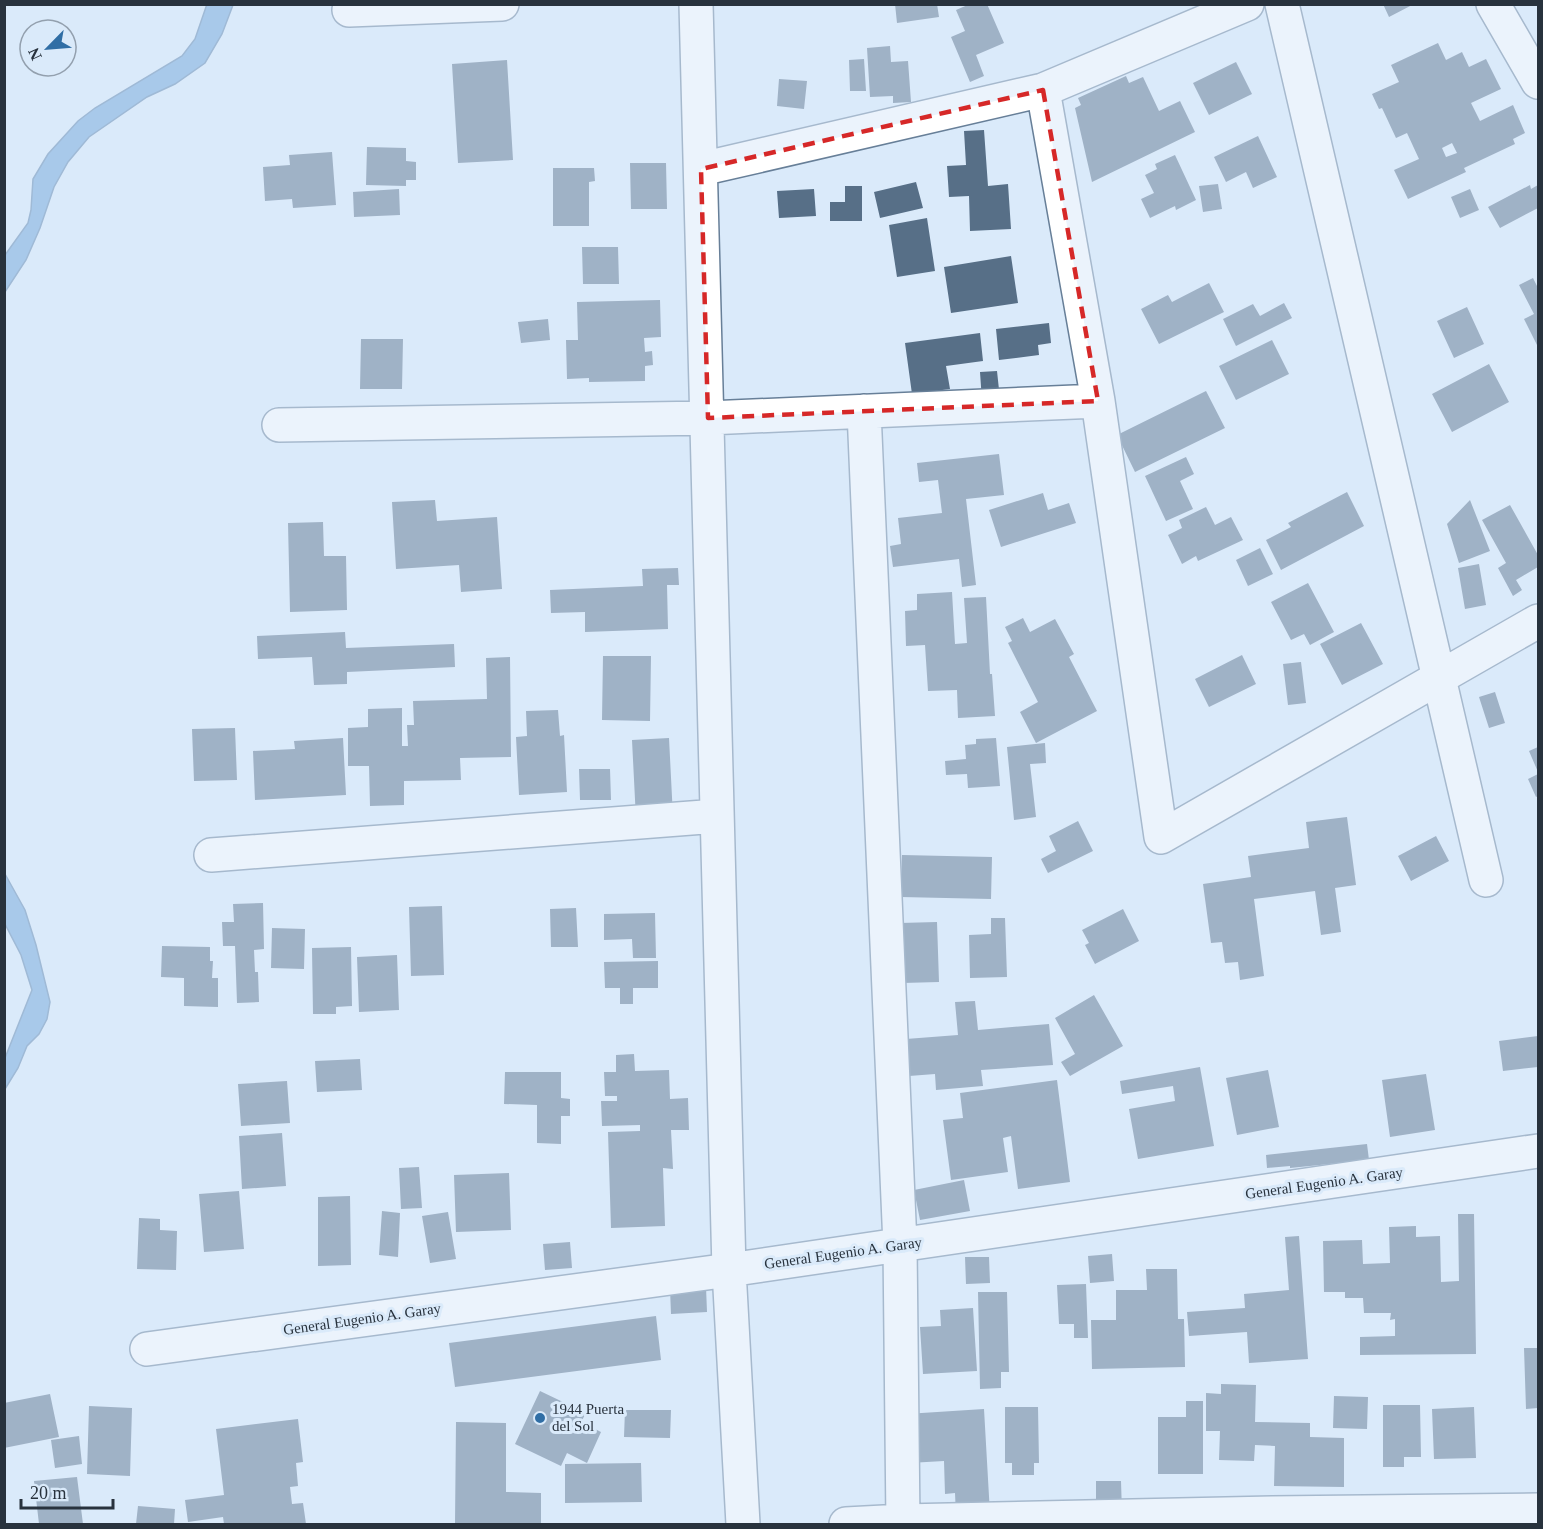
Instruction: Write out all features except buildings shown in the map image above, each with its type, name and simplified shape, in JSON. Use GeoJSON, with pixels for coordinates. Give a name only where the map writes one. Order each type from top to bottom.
{"type":"FeatureCollection","features":[{"type":"Feature","properties":{"kind":"street"},"geometry":{"type":"LineString","coordinates":[[349,10],[502,4]]}},
{"type":"Feature","properties":{"kind":"street"},"geometry":{"type":"LineString","coordinates":[[696,4],[729,1270],[743,1524]]}},
{"type":"Feature","properties":{"kind":"street"},"geometry":{"type":"LineString","coordinates":[[700,169],[1043,90],[1247,4]]}},
{"type":"Feature","properties":{"kind":"street"},"geometry":{"type":"LineString","coordinates":[[1282,4],[1486,879]]}},
{"type":"Feature","properties":{"kind":"street"},"geometry":{"type":"LineString","coordinates":[[1493,4],[1539,82]]}},
{"type":"Feature","properties":{"kind":"street"},"geometry":{"type":"LineString","coordinates":[[1043,90],[1098,401],[1161,837],[1539,621]]}},
{"type":"Feature","properties":{"kind":"street"},"geometry":{"type":"LineString","coordinates":[[279,425],[708,418],[1098,401]]}},
{"type":"Feature","properties":{"kind":"street"},"geometry":{"type":"LineString","coordinates":[[864,411],[900,1245],[903,1523]]}},
{"type":"Feature","properties":{"kind":"street"},"geometry":{"type":"LineString","coordinates":[[211,855],[717,816]]}},
{"type":"Feature","properties":{"kind":"street","name":"General Eugenio A. Garay"},"geometry":{"type":"LineString","coordinates":[[147,1349],[729,1270],[1539,1151]]}},
{"type":"Feature","properties":{"kind":"street"},"geometry":{"type":"LineString","coordinates":[[846,1524],[1272,1519],[1539,1510]]}},
{"type":"Feature","properties":{"kind":"highlighted area"},"geometry":{"type":"Polygon","coordinates":[[[1043,90],[1098,401],[708,418],[701,169],[1043,90]]]}},
{"type":"Feature","properties":{"kind":"water"},"geometry":{"type":"Polygon","coordinates":[[[207,4],[233,5],[222,34],[205,63],[175,84],[147,97],[89,137],[68,162],[54,187],[26,260],[5,292],[5,255],[28,223],[33,179],[48,154],[78,121],[95,108],[182,56],[195,39],[207,4]]]}},
{"type":"Feature","properties":{"kind":"water"},"geometry":{"type":"Polygon","coordinates":[[[5,874],[25,910],[50,1002],[47,1019],[39,1034],[27,1046],[18,1068],[5,1089],[5,1058],[32,990],[21,955],[5,924],[5,874]]]}},
{"type":"Feature","properties":{"kind":"place","name":"1944 Puerta del Sol"},"geometry":{"type":"Point","coordinates":[540,1418]}}]}
